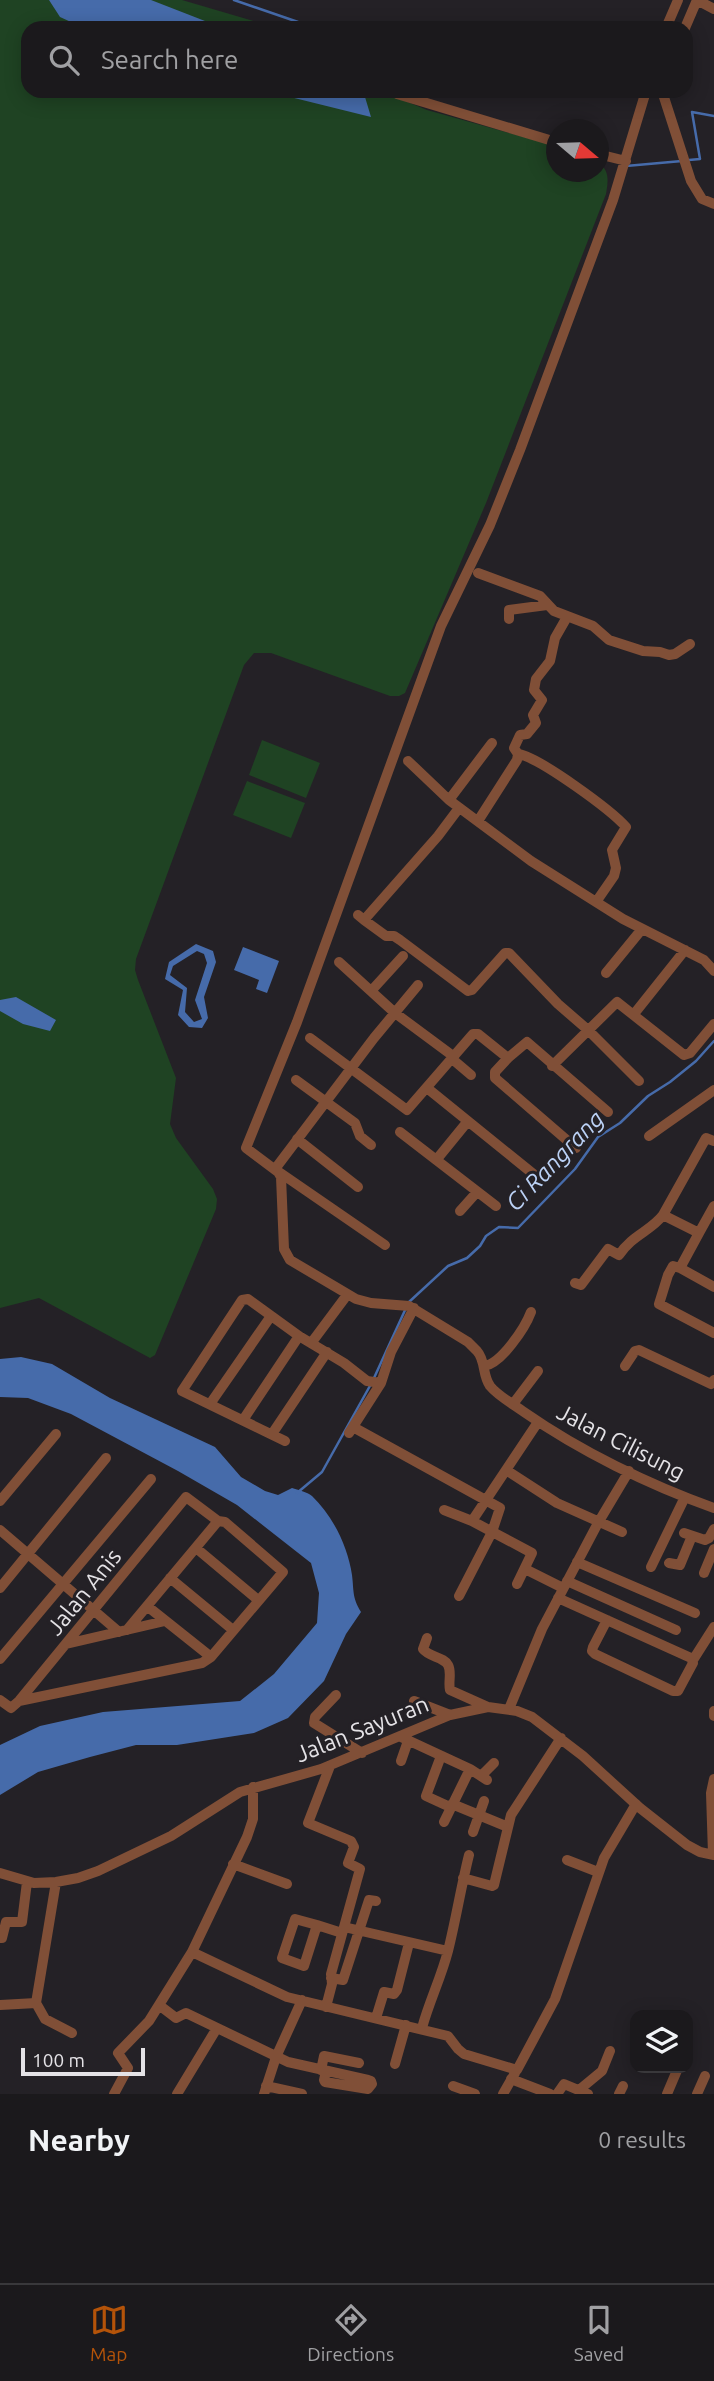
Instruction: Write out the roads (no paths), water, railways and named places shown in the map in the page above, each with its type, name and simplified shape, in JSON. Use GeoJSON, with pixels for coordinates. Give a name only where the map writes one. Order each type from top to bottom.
{"type":"FeatureCollection","features":[{"type":"Feature","properties":{"kind":"street"},"geometry":{"type":"LineString","coordinates":[[669,21],[678,0]]}},
{"type":"Feature","properties":{"kind":"street"},"geometry":{"type":"LineString","coordinates":[[688,21],[697,0],[714,9]]}},
{"type":"Feature","properties":{"kind":"street"},"geometry":{"type":"LineString","coordinates":[[410,98],[546,139]]}},
{"type":"Feature","properties":{"kind":"street"},"geometry":{"type":"LineString","coordinates":[[385,1245],[246,1148],[297,1022],[441,626],[495,512],[626,162],[644,98]]}},
{"type":"Feature","properties":{"kind":"street"},"geometry":{"type":"LineString","coordinates":[[664,98],[689,175],[702,198],[714,204]]}},
{"type":"Feature","properties":{"kind":"street"},"geometry":{"type":"LineString","coordinates":[[609,157],[626,162]]}},
{"type":"Feature","properties":{"kind":"street"},"geometry":{"type":"LineString","coordinates":[[478,573],[540,596],[547,606],[567,617],[593,626],[609,640],[642,651],[672,655],[691,644]]}},
{"type":"Feature","properties":{"kind":"street"},"geometry":{"type":"LineString","coordinates":[[509,619],[509,610],[547,606]]}},
{"type":"Feature","properties":{"kind":"street"},"geometry":{"type":"LineString","coordinates":[[478,821],[517,760],[518,754],[514,747],[521,734],[527,734],[536,724],[533,714],[542,702],[534,689],[535,682],[550,661],[557,632],[567,617]]}},
{"type":"Feature","properties":{"kind":"street"},"geometry":{"type":"LineString","coordinates":[[449,800],[492,743]]}},
{"type":"Feature","properties":{"kind":"street"},"geometry":{"type":"LineString","coordinates":[[518,754],[527,756],[551,770],[626,827],[612,850],[616,867],[614,876],[596,902]]}},
{"type":"Feature","properties":{"kind":"street"},"geometry":{"type":"LineString","coordinates":[[408,761],[449,800],[531,861],[642,929],[704,960],[714,971]]}},
{"type":"Feature","properties":{"kind":"street"},"geometry":{"type":"LineString","coordinates":[[459,807],[438,836],[361,918],[386,936],[394,936],[400,940],[468,991],[472,990],[507,952],[639,1081]]}},
{"type":"Feature","properties":{"kind":"street"},"geometry":{"type":"LineString","coordinates":[[606,973],[642,929]]}},
{"type":"Feature","properties":{"kind":"street"},"geometry":{"type":"LineString","coordinates":[[634,1014],[685,950]]}},
{"type":"Feature","properties":{"kind":"street"},"geometry":{"type":"LineString","coordinates":[[372,990],[403,956]]}},
{"type":"Feature","properties":{"kind":"street"},"geometry":{"type":"LineString","coordinates":[[339,962],[471,1075]]}},
{"type":"Feature","properties":{"kind":"street"},"geometry":{"type":"LineString","coordinates":[[277,1170],[325,1101],[418,985]]}},
{"type":"Feature","properties":{"kind":"street"},"geometry":{"type":"LineString","coordinates":[[552,1066],[616,1002],[621,1003],[684,1055],[690,1053],[714,1024]]}},
{"type":"Feature","properties":{"kind":"street"},"geometry":{"type":"LineString","coordinates":[[310,1038],[406,1110],[476,1034],[508,1058]]}},
{"type":"Feature","properties":{"kind":"street"},"geometry":{"type":"LineString","coordinates":[[576,1148],[495,1078],[495,1072],[527,1042],[608,1112]]}},
{"type":"Feature","properties":{"kind":"street"},"geometry":{"type":"LineString","coordinates":[[296,1080],[355,1123],[360,1136],[371,1145]]}},
{"type":"Feature","properties":{"kind":"street"},"geometry":{"type":"LineString","coordinates":[[427,1088],[542,1181]]}},
{"type":"Feature","properties":{"kind":"street"},"geometry":{"type":"LineString","coordinates":[[649,1136],[714,1090]]}},
{"type":"Feature","properties":{"kind":"street"},"geometry":{"type":"LineString","coordinates":[[437,1159],[468,1121]]}},
{"type":"Feature","properties":{"kind":"street"},"geometry":{"type":"LineString","coordinates":[[400,1132],[496,1206]]}},
{"type":"Feature","properties":{"kind":"street"},"geometry":{"type":"LineString","coordinates":[[297,1139],[358,1187]]}},
{"type":"Feature","properties":{"kind":"street"},"geometry":{"type":"LineString","coordinates":[[575,1283],[581,1285],[608,1249],[619,1255],[628,1242],[655,1225],[706,1139],[714,1141]]}},
{"type":"Feature","properties":{"kind":"street"},"geometry":{"type":"LineString","coordinates":[[277,1170],[282,1184],[282,1229],[286,1257],[293,1264],[347,1295],[371,1303],[407,1306],[391,1352],[351,1430],[500,1508],[492,1532],[458,1596]]}},
{"type":"Feature","properties":{"kind":"street"},"geometry":{"type":"LineString","coordinates":[[460,1212],[477,1192]]}},
{"type":"Feature","properties":{"kind":"street"},"geometry":{"type":"LineString","coordinates":[[680,1268],[714,1206]]}},
{"type":"Feature","properties":{"kind":"street"},"geometry":{"type":"LineString","coordinates":[[663,1215],[699,1233]]}},
{"type":"Feature","properties":{"kind":"street"},"geometry":{"type":"LineString","coordinates":[[714,1287],[680,1268],[672,1268],[659,1297],[659,1304],[714,1333]]}},
{"type":"Feature","properties":{"kind":"street"},"geometry":{"type":"LineString","coordinates":[[312,1342],[347,1295]]}},
{"type":"Feature","properties":{"kind":"street"},"geometry":{"type":"LineString","coordinates":[[285,1441],[182,1390],[242,1300],[248,1299],[299,1336],[374,1383]]}},
{"type":"Feature","properties":{"kind":"street","name":"Jalan Cilisung"},"geometry":{"type":"LineString","coordinates":[[407,1306],[468,1342],[480,1354],[490,1385],[538,1422],[629,1471],[714,1508]]}},
{"type":"Feature","properties":{"kind":"street"},"geometry":{"type":"LineString","coordinates":[[484,1366],[497,1361],[531,1312]]}},
{"type":"Feature","properties":{"kind":"street"},"geometry":{"type":"LineString","coordinates":[[210,1404],[271,1316]]}},
{"type":"Feature","properties":{"kind":"street"},"geometry":{"type":"LineString","coordinates":[[243,1420],[299,1336]]}},
{"type":"Feature","properties":{"kind":"street"},"geometry":{"type":"LineString","coordinates":[[625,1366],[638,1349],[710,1384],[714,1380]]}},
{"type":"Feature","properties":{"kind":"street"},"geometry":{"type":"LineString","coordinates":[[272,1434],[327,1352]]}},
{"type":"Feature","properties":{"kind":"street"},"geometry":{"type":"LineString","coordinates":[[513,1404],[538,1371]]}},
{"type":"Feature","properties":{"kind":"street"},"geometry":{"type":"LineString","coordinates":[[472,1521],[538,1422]]}},
{"type":"Feature","properties":{"kind":"street"},"geometry":{"type":"LineString","coordinates":[[0,1501],[56,1434]]}},
{"type":"Feature","properties":{"kind":"street"},"geometry":{"type":"LineString","coordinates":[[0,1588],[106,1458]]}},
{"type":"Feature","properties":{"kind":"street"},"geometry":{"type":"LineString","coordinates":[[506,1470],[557,1503],[622,1532]]}},
{"type":"Feature","properties":{"kind":"street"},"geometry":{"type":"LineString","coordinates":[[509,1709],[542,1629],[598,1522],[629,1471]]}},
{"type":"Feature","properties":{"kind":"street"},"geometry":{"type":"LineString","coordinates":[[0,1659],[150,1479]]}},
{"type":"Feature","properties":{"kind":"street","name":"Jalan Anis"},"geometry":{"type":"LineString","coordinates":[[4,1704],[13,1708],[186,1497],[218,1521]]}},
{"type":"Feature","properties":{"kind":"street"},"geometry":{"type":"LineString","coordinates":[[651,1567],[685,1497]]}},
{"type":"Feature","properties":{"kind":"street"},"geometry":{"type":"LineString","coordinates":[[444,1510],[472,1521],[532,1553],[517,1584]]}},
{"type":"Feature","properties":{"kind":"street"},"geometry":{"type":"LineString","coordinates":[[19,1701],[202,1663],[211,1657],[283,1572],[225,1522],[218,1521],[123,1631]]}},
{"type":"Feature","properties":{"kind":"street"},"geometry":{"type":"LineString","coordinates":[[668,1563],[680,1565],[688,1534],[708,1539],[714,1529]]}},
{"type":"Feature","properties":{"kind":"street"},"geometry":{"type":"LineString","coordinates":[[0,1530],[93,1610],[123,1631]]}},
{"type":"Feature","properties":{"kind":"street"},"geometry":{"type":"LineString","coordinates":[[196,1548],[258,1600]]}},
{"type":"Feature","properties":{"kind":"street"},"geometry":{"type":"LineString","coordinates":[[704,1573],[714,1549]]}},
{"type":"Feature","properties":{"kind":"street"},"geometry":{"type":"LineString","coordinates":[[577,1562],[695,1613]]}},
{"type":"Feature","properties":{"kind":"street"},"geometry":{"type":"LineString","coordinates":[[526,1569],[676,1630]]}},
{"type":"Feature","properties":{"kind":"street"},"geometry":{"type":"LineString","coordinates":[[170,1578],[233,1630]]}},
{"type":"Feature","properties":{"kind":"street"},"geometry":{"type":"LineString","coordinates":[[558,1598],[693,1660]]}},
{"type":"Feature","properties":{"kind":"street"},"geometry":{"type":"LineString","coordinates":[[147,1606],[211,1657]]}},
{"type":"Feature","properties":{"kind":"street"},"geometry":{"type":"LineString","coordinates":[[607,1620],[592,1651],[673,1691],[678,1691],[693,1660],[714,1627]]}},
{"type":"Feature","properties":{"kind":"street"},"geometry":{"type":"LineString","coordinates":[[66,1644],[165,1621]]}},
{"type":"Feature","properties":{"kind":"street"},"geometry":{"type":"LineString","coordinates":[[427,1638],[423,1649],[425,1653],[447,1662],[450,1690],[488,1707]]}},
{"type":"Feature","properties":{"kind":"street"},"geometry":{"type":"LineString","coordinates":[[336,1695],[315,1717],[314,1723],[362,1753]]}},
{"type":"Feature","properties":{"kind":"street"},"geometry":{"type":"LineString","coordinates":[[414,1701],[450,1715]]}},
{"type":"Feature","properties":{"kind":"street","name":"Jalan Sayuran"},"geometry":{"type":"LineString","coordinates":[[0,1873],[27,1882],[56,1882],[98,1871],[184,1829],[240,1792],[294,1778],[404,1739],[450,1715],[488,1707],[509,1709],[532,1717],[561,1738],[687,1845],[700,1852],[714,1854]]}},
{"type":"Feature","properties":{"kind":"street"},"geometry":{"type":"LineString","coordinates":[[463,1878],[492,1886],[499,1871],[508,1827],[517,1803],[561,1738]]}},
{"type":"Feature","properties":{"kind":"street"},"geometry":{"type":"LineString","coordinates":[[401,1761],[404,1739],[484,1778],[494,1763]]}},
{"type":"Feature","properties":{"kind":"street"},"geometry":{"type":"LineString","coordinates":[[441,1756],[426,1796],[508,1827]]}},
{"type":"Feature","properties":{"kind":"street"},"geometry":{"type":"LineString","coordinates":[[326,2007],[360,1869],[348,1863],[353,1844],[308,1822],[330,1766]]}},
{"type":"Feature","properties":{"kind":"street"},"geometry":{"type":"LineString","coordinates":[[444,1822],[470,1769]]}},
{"type":"Feature","properties":{"kind":"street"},"geometry":{"type":"LineString","coordinates":[[714,1779],[711,1793],[714,1854]]}},
{"type":"Feature","properties":{"kind":"street"},"geometry":{"type":"LineString","coordinates":[[114,2094],[128,2068],[118,2053],[149,2021],[192,1952],[233,1864],[253,1819],[253,1787]]}},
{"type":"Feature","properties":{"kind":"street"},"geometry":{"type":"LineString","coordinates":[[474,1832],[484,1801]]}},
{"type":"Feature","properties":{"kind":"street"},"geometry":{"type":"LineString","coordinates":[[503,2094],[555,1999],[598,1872],[636,1804]]}},
{"type":"Feature","properties":{"kind":"street"},"geometry":{"type":"LineString","coordinates":[[422,2028],[448,1951],[469,1855]]}},
{"type":"Feature","properties":{"kind":"street"},"geometry":{"type":"LineString","coordinates":[[567,1860],[598,1872]]}},
{"type":"Feature","properties":{"kind":"street"},"geometry":{"type":"LineString","coordinates":[[233,1864],[287,1884]]}},
{"type":"Feature","properties":{"kind":"street"},"geometry":{"type":"LineString","coordinates":[[0,1938],[3,1937],[6,1922],[22,1922],[27,1882]]}},
{"type":"Feature","properties":{"kind":"street"},"geometry":{"type":"LineString","coordinates":[[56,1882],[36,2003],[45,2019],[72,2033]]}},
{"type":"Feature","properties":{"kind":"street"},"geometry":{"type":"LineString","coordinates":[[331,1978],[343,1980],[369,1900],[376,1901]]}},
{"type":"Feature","properties":{"kind":"street"},"geometry":{"type":"LineString","coordinates":[[317,1925],[304,1966],[282,1958],[295,1919],[448,1951]]}},
{"type":"Feature","properties":{"kind":"street"},"geometry":{"type":"LineString","coordinates":[[376,2018],[384,1993],[394,1994],[397,1990],[410,1943]]}},
{"type":"Feature","properties":{"kind":"street"},"geometry":{"type":"LineString","coordinates":[[192,1952],[272,1991],[326,2007],[450,2036],[464,2054],[550,2094]]}},
{"type":"Feature","properties":{"kind":"street"},"geometry":{"type":"LineString","coordinates":[[302,2000],[276,2057],[265,2090],[302,2094]]}},
{"type":"Feature","properties":{"kind":"street"},"geometry":{"type":"LineString","coordinates":[[0,2006],[36,2003]]}},
{"type":"Feature","properties":{"kind":"street"},"geometry":{"type":"LineString","coordinates":[[159,2005],[176,2018],[186,2013],[288,2062],[323,2070],[324,2056],[359,2063]]}},
{"type":"Feature","properties":{"kind":"street"},"geometry":{"type":"LineString","coordinates":[[395,2064],[406,2025]]}},
{"type":"Feature","properties":{"kind":"street"},"geometry":{"type":"LineString","coordinates":[[177,2094],[216,2028]]}},
{"type":"Feature","properties":{"kind":"street"},"geometry":{"type":"LineString","coordinates":[[557,2094],[564,2084],[584,2092],[601,2071],[610,2051]]}},
{"type":"Feature","properties":{"kind":"street"},"geometry":{"type":"LineString","coordinates":[[667,2094],[676,2073]]}},
{"type":"Feature","properties":{"kind":"street"},"geometry":{"type":"LineString","coordinates":[[697,2094],[705,2076]]}},
{"type":"Feature","properties":{"kind":"street"},"geometry":{"type":"LineString","coordinates":[[453,2086],[475,2094]]}},
{"type":"Feature","properties":{"kind":"water"},"geometry":{"type":"Polygon","coordinates":[[[49,0],[151,0],[205,21],[69,21],[60,17],[49,0]]]}},
{"type":"Feature","properties":{"kind":"water"},"geometry":{"type":"Polygon","coordinates":[[[294,98],[365,98],[371,117],[294,98]]]}},
{"type":"Feature","properties":{"kind":"water"},"geometry":{"type":"Polygon","coordinates":[[[196,944],[213,951],[216,962],[204,997],[208,1018],[202,1028],[189,1027],[178,1015],[183,990],[165,979],[169,962],[196,944]],[[197,951],[173,966],[170,975],[187,988],[185,1012],[194,1022],[202,1019],[195,1000],[207,963],[204,954],[197,951]]]}},
{"type":"Feature","properties":{"kind":"water"},"geometry":{"type":"Polygon","coordinates":[[[243,947],[279,961],[267,993],[256,989],[259,980],[234,970],[243,947]]]}},
{"type":"Feature","properties":{"kind":"water"},"geometry":{"type":"Polygon","coordinates":[[[16,997],[56,1020],[50,1031],[23,1024],[0,1011],[0,1000],[16,997]]]}},
{"type":"Feature","properties":{"kind":"water"},"geometry":{"type":"Polygon","coordinates":[[[21,1357],[52,1364],[110,1398],[215,1447],[241,1477],[265,1491],[278,1495],[292,1488],[308,1493],[327,1513],[347,1554],[355,1598],[361,1612],[346,1634],[324,1681],[288,1718],[254,1733],[177,1745],[136,1745],[90,1757],[38,1772],[0,1795],[0,1745],[40,1726],[103,1712],[240,1701],[274,1674],[317,1623],[319,1593],[311,1563],[237,1505],[71,1414],[28,1398],[0,1397],[0,1359],[21,1357]]]}},
{"type":"Feature","properties":{"kind":"waterway"},"geometry":{"type":"LineString","coordinates":[[234,0],[295,21]]}},
{"type":"Feature","properties":{"kind":"waterway"},"geometry":{"type":"LineString","coordinates":[[689,160],[700,159],[692,112],[714,116]]}},
{"type":"Feature","properties":{"kind":"waterway"},"geometry":{"type":"LineString","coordinates":[[626,166],[682,161]]}},
{"type":"Feature","properties":{"kind":"waterway","name":"Ci Rangrang"},"geometry":{"type":"LineString","coordinates":[[409,1302],[448,1266],[467,1258],[486,1236],[499,1227],[518,1228],[575,1169],[598,1137],[620,1123],[648,1096],[696,1061],[714,1041]]}},
{"type":"Feature","properties":{"kind":"waterway","name":"Ci Rangrang"},"geometry":{"type":"LineString","coordinates":[[374,1378],[406,1308]]}},
{"type":"Feature","properties":{"kind":"waterway","name":"Ci Rangrang"},"geometry":{"type":"LineString","coordinates":[[297,1493],[322,1472],[371,1384]]}}]}
